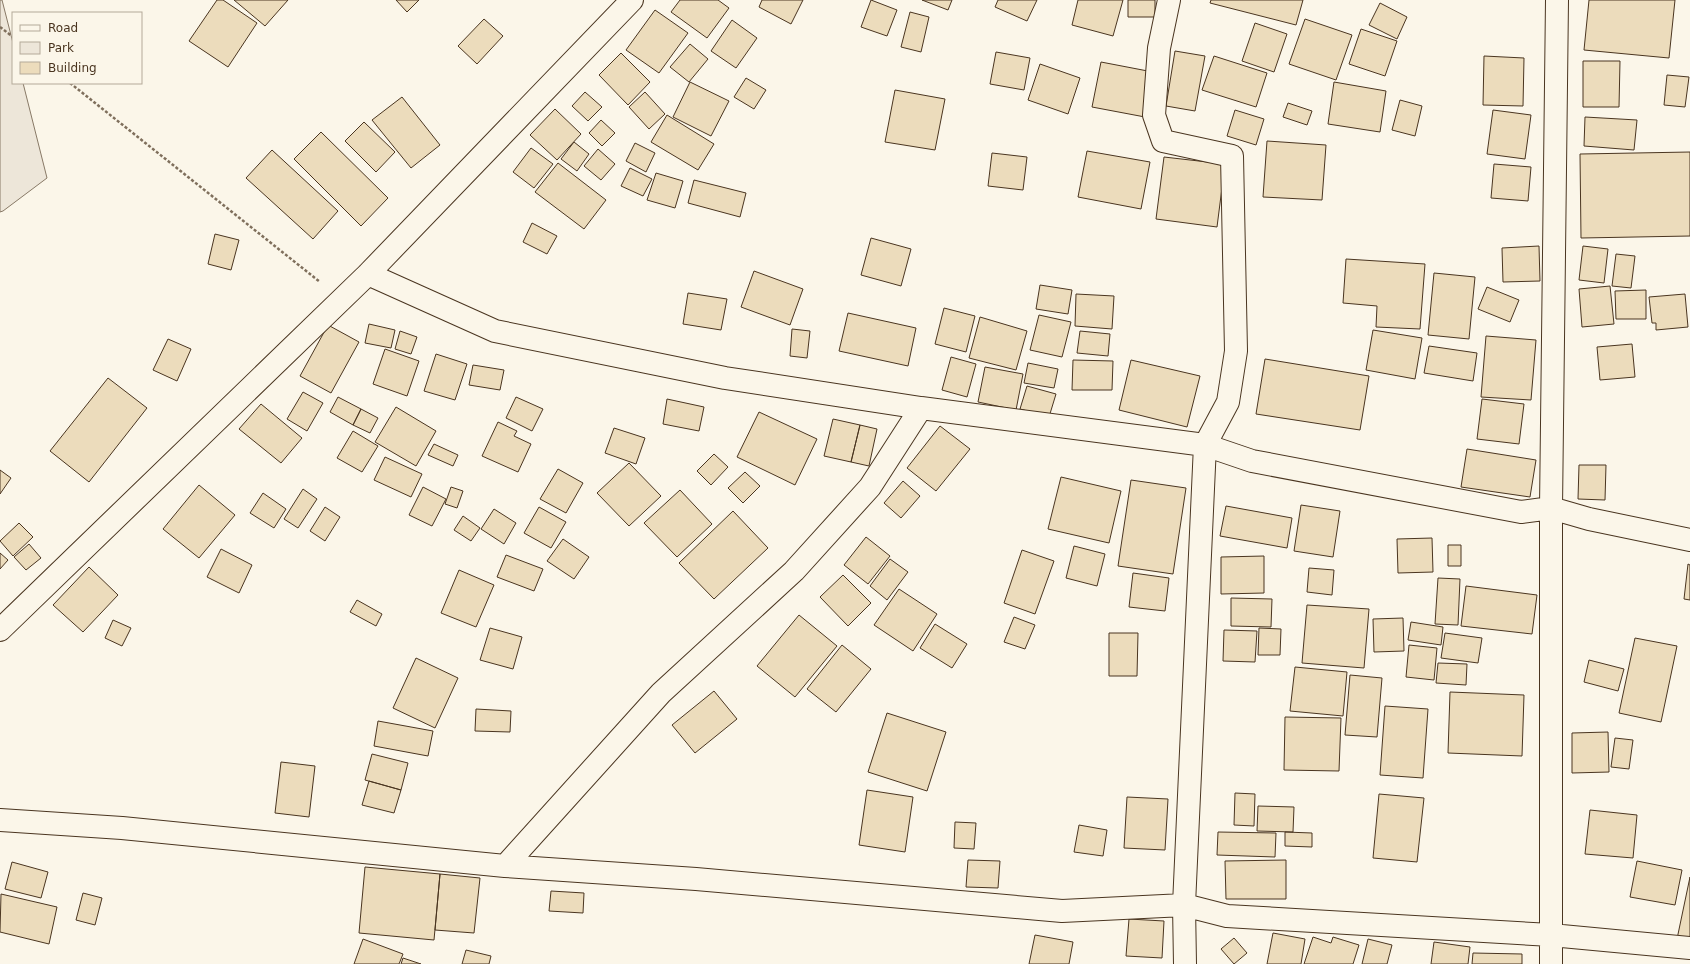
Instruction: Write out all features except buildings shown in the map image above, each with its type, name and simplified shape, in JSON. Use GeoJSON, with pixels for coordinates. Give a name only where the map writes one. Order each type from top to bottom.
{"type":"FeatureCollection","features":[{"type":"Feature","properties":{"kind":"street"},"geometry":{"type":"LineString","coordinates":[[0,630],[342,300],[632,0]]}},
{"type":"Feature","properties":{"kind":"street"},"geometry":{"type":"LineString","coordinates":[[1169,0],[1159,48],[1154,115],[1163,141],[1232,156],[1236,352],[1228,402],[1205,445],[1184,905],[1185,964]]}},
{"type":"Feature","properties":{"kind":"street"},"geometry":{"type":"LineString","coordinates":[[1551,964],[1551,508],[1557,0]]}},
{"type":"Feature","properties":{"kind":"street"},"geometry":{"type":"LineString","coordinates":[[368,274],[495,332],[726,378],[921,408],[1205,445],[1252,461],[1513,511],[1520,512],[1551,508],[1589,519],[1690,540]]}},
{"type":"Feature","properties":{"kind":"street"},"geometry":{"type":"LineString","coordinates":[[505,866],[662,693],[799,565],[870,487],[921,408]]}},
{"type":"Feature","properties":{"kind":"street"},"geometry":{"type":"LineString","coordinates":[[0,820],[122,828],[505,866],[696,879],[1062,911],[1184,905],[1227,916],[1551,935],[1690,948]]}},
{"type":"Feature","properties":{"kind":"path"},"geometry":{"type":"LineString","coordinates":[[0,27],[12,36]]}},
{"type":"Feature","properties":{"kind":"path"},"geometry":{"type":"LineString","coordinates":[[71,84],[342,300]]}},
{"type":"Feature","properties":{"kind":"green space"},"geometry":{"type":"Polygon","coordinates":[[[0,0],[2,0],[12,39],[12,84],[23,84],[47,178],[0,212],[0,0]]]}}]}
